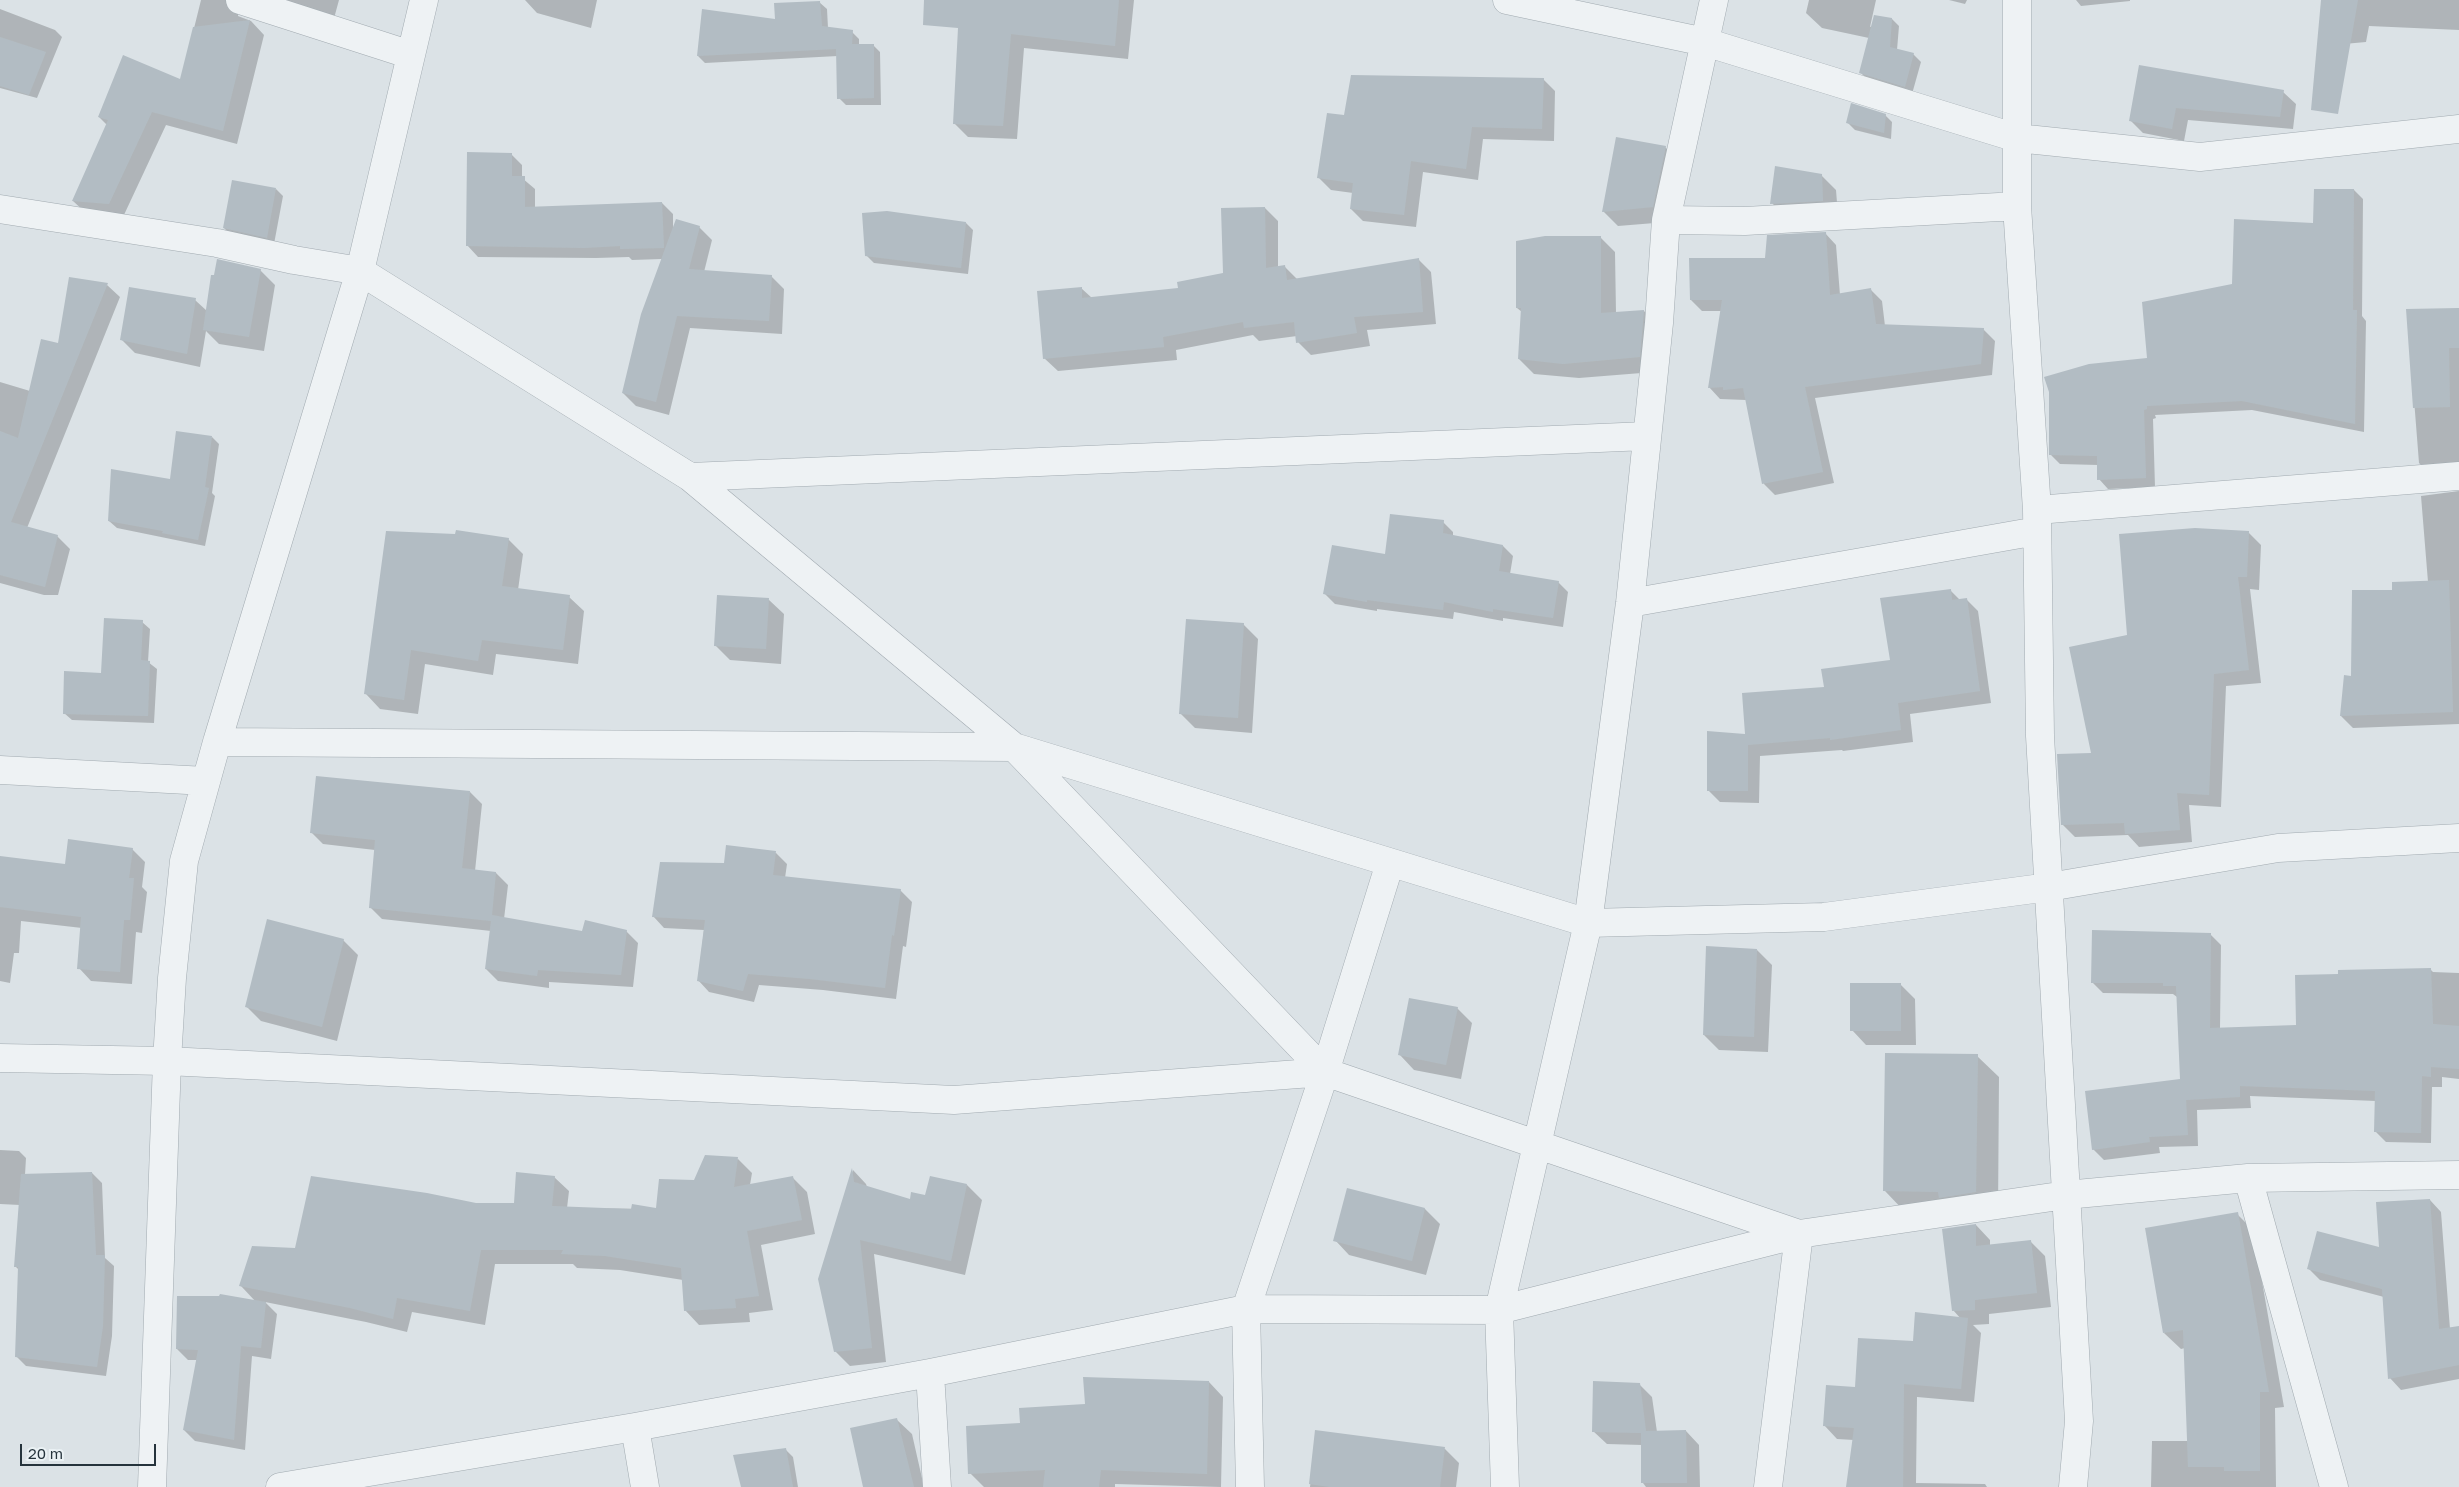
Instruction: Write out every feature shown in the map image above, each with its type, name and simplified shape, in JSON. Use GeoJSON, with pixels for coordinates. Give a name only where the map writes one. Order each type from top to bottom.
{"type":"FeatureCollection","features":[{"type":"Feature","properties":{"kind":"street"},"geometry":{"type":"LineString","coordinates":[[240,0],[412,55]]}},
{"type":"Feature","properties":{"kind":"street"},"geometry":{"type":"LineString","coordinates":[[152,1487],[167,1061],[172,978],[184,861],[217,742],[360,271],[424,0]]}},
{"type":"Feature","properties":{"kind":"street"},"geometry":{"type":"LineString","coordinates":[[1507,0],[1705,42],[2017,138],[2200,157],[2459,129]]}},
{"type":"Feature","properties":{"kind":"street"},"geometry":{"type":"LineString","coordinates":[[1505,1487],[1499,1310],[1588,923],[1630,603],[1659,323],[1666,220],[1714,0]]}},
{"type":"Feature","properties":{"kind":"street"},"geometry":{"type":"LineString","coordinates":[[2017,0],[2017,206],[2037,521],[2040,736],[2079,1421],[2073,1487]]}},
{"type":"Feature","properties":{"kind":"street"},"geometry":{"type":"LineString","coordinates":[[1666,220],[1745,220],[2017,206]]}},
{"type":"Feature","properties":{"kind":"street"},"geometry":{"type":"LineString","coordinates":[[0,209],[217,243],[294,260],[360,271],[690,477],[1014,747],[1324,1072]]}},
{"type":"Feature","properties":{"kind":"street"},"geometry":{"type":"LineString","coordinates":[[690,477],[1646,436]]}},
{"type":"Feature","properties":{"kind":"street"},"geometry":{"type":"LineString","coordinates":[[1630,603],[2037,521],[2459,476]]}},
{"type":"Feature","properties":{"kind":"street"},"geometry":{"type":"LineString","coordinates":[[217,742],[1014,747],[1588,923],[1824,917],[2049,887],[2278,848],[2459,838]]}},
{"type":"Feature","properties":{"kind":"street"},"geometry":{"type":"LineString","coordinates":[[0,770],[206,781]]}},
{"type":"Feature","properties":{"kind":"street"},"geometry":{"type":"LineString","coordinates":[[1250,1487],[1246,1310],[1390,863]]}},
{"type":"Feature","properties":{"kind":"street"},"geometry":{"type":"LineString","coordinates":[[0,1058],[167,1061],[954,1100],[1324,1072],[1799,1234]]}},
{"type":"Feature","properties":{"kind":"street"},"geometry":{"type":"LineString","coordinates":[[280,1487],[635,1427],[930,1373],[1246,1310],[1499,1310],[1799,1234],[2066,1195],[2248,1178],[2459,1175]]}},
{"type":"Feature","properties":{"kind":"street"},"geometry":{"type":"LineString","coordinates":[[2248,1178],[2334,1487]]}},
{"type":"Feature","properties":{"kind":"street"},"geometry":{"type":"LineString","coordinates":[[1768,1487],[1799,1234]]}},
{"type":"Feature","properties":{"kind":"street"},"geometry":{"type":"LineString","coordinates":[[930,1373],[937,1487]]}},
{"type":"Feature","properties":{"kind":"street"},"geometry":{"type":"LineString","coordinates":[[635,1427],[644,1487]]}},
{"type":"Feature","properties":{"kind":"building"},"geometry":{"type":"Polygon","coordinates":[[[924,0],[1119,0],[1115,46],[1011,34],[1003,126],[953,124],[958,28],[923,25],[924,0]]]}},
{"type":"Feature","properties":{"kind":"building"},"geometry":{"type":"Polygon","coordinates":[[[2321,0],[2358,0],[2338,114],[2311,110],[2321,0]]]}},
{"type":"Feature","properties":{"kind":"building"},"geometry":{"type":"Polygon","coordinates":[[[820,1],[822,26],[853,30],[852,44],[874,44],[874,98],[837,99],[836,49],[697,56],[702,9],[775,19],[774,3],[820,1]]]}},
{"type":"Feature","properties":{"kind":"building"},"geometry":{"type":"Polygon","coordinates":[[[1874,15],[1892,18],[1890,47],[1914,53],[1905,87],[1859,73],[1874,15]]]}},
{"type":"Feature","properties":{"kind":"building"},"geometry":{"type":"Polygon","coordinates":[[[250,20],[223,131],[152,112],[109,204],[72,201],[108,120],[98,117],[123,55],[180,79],[193,27],[250,20]]]}},
{"type":"Feature","properties":{"kind":"building"},"geometry":{"type":"Polygon","coordinates":[[[0,37],[46,52],[29,95],[0,86],[0,37]]]}},
{"type":"Feature","properties":{"kind":"building"},"geometry":{"type":"Polygon","coordinates":[[[2139,65],[2284,90],[2280,117],[2176,108],[2172,129],[2129,121],[2139,65]]]}},
{"type":"Feature","properties":{"kind":"building"},"geometry":{"type":"Polygon","coordinates":[[[1351,75],[1544,78],[1542,129],[1472,127],[1466,169],[1411,161],[1404,215],[1350,209],[1353,183],[1317,178],[1327,113],[1344,115],[1351,75]]]}},
{"type":"Feature","properties":{"kind":"building"},"geometry":{"type":"Polygon","coordinates":[[[1851,103],[1886,114],[1884,133],[1846,123],[1851,103]]]}},
{"type":"Feature","properties":{"kind":"building"},"geometry":{"type":"Polygon","coordinates":[[[1616,137],[1666,146],[1653,207],[1602,212],[1616,137]]]}},
{"type":"Feature","properties":{"kind":"building"},"geometry":{"type":"Polygon","coordinates":[[[467,152],[512,153],[512,176],[525,176],[525,207],[662,202],[664,248],[620,249],[620,246],[584,248],[466,246],[467,152]]]}},
{"type":"Feature","properties":{"kind":"building"},"geometry":{"type":"Polygon","coordinates":[[[1775,166],[1822,174],[1823,201],[1770,204],[1775,166]]]}},
{"type":"Feature","properties":{"kind":"building"},"geometry":{"type":"Polygon","coordinates":[[[232,180],[276,188],[267,238],[223,228],[232,180]]]}},
{"type":"Feature","properties":{"kind":"building"},"geometry":{"type":"Polygon","coordinates":[[[2314,189],[2354,189],[2353,310],[2357,310],[2355,424],[2242,401],[2147,406],[2147,409],[2144,410],[2146,478],[2097,480],[2097,456],[2049,455],[2049,392],[2044,377],[2089,364],[2147,358],[2142,302],[2232,284],[2234,219],[2313,223],[2314,189]]]}},
{"type":"Feature","properties":{"kind":"building"},"geometry":{"type":"Polygon","coordinates":[[[1265,207],[1266,268],[1285,265],[1287,280],[1419,258],[1423,312],[1354,317],[1357,333],[1296,343],[1294,322],[1244,328],[1243,322],[1163,337],[1164,347],[1043,359],[1037,291],[1082,287],[1082,298],[1178,288],[1177,282],[1223,273],[1221,208],[1265,207]]]}},
{"type":"Feature","properties":{"kind":"building"},"geometry":{"type":"Polygon","coordinates":[[[887,211],[966,222],[961,268],[865,256],[862,213],[887,211]]]}},
{"type":"Feature","properties":{"kind":"building"},"geometry":{"type":"Polygon","coordinates":[[[676,219],[700,226],[689,269],[772,275],[769,321],[677,316],[656,402],[622,393],[641,314],[676,219]]]}},
{"type":"Feature","properties":{"kind":"building"},"geometry":{"type":"Polygon","coordinates":[[[1826,232],[1830,295],[1871,288],[1876,324],[1984,328],[1981,364],[1805,387],[1823,472],[1762,484],[1743,388],[1723,390],[1723,387],[1708,388],[1722,300],[1690,300],[1689,258],[1765,258],[1767,235],[1826,232]]]}},
{"type":"Feature","properties":{"kind":"building"},"geometry":{"type":"Polygon","coordinates":[[[1545,236],[1601,236],[1601,313],[1644,310],[1640,357],[1563,364],[1518,359],[1521,308],[1516,308],[1516,241],[1545,236]]]}},
{"type":"Feature","properties":{"kind":"building"},"geometry":{"type":"Polygon","coordinates":[[[217,259],[261,269],[249,337],[203,330],[211,275],[214,275],[217,259]]]}},
{"type":"Feature","properties":{"kind":"building"},"geometry":{"type":"Polygon","coordinates":[[[69,277],[108,283],[11,522],[58,535],[45,587],[0,575],[0,431],[18,438],[41,339],[58,343],[69,277]]]}},
{"type":"Feature","properties":{"kind":"building"},"geometry":{"type":"Polygon","coordinates":[[[129,287],[196,298],[187,354],[120,340],[129,287]]]}},
{"type":"Feature","properties":{"kind":"building"},"geometry":{"type":"Polygon","coordinates":[[[2459,308],[2459,348],[2449,348],[2450,407],[2413,408],[2406,309],[2459,308]]]}},
{"type":"Feature","properties":{"kind":"building"},"geometry":{"type":"Polygon","coordinates":[[[176,431],[212,436],[205,487],[209,488],[198,540],[162,533],[163,531],[108,521],[111,469],[170,479],[176,431]]]}},
{"type":"Feature","properties":{"kind":"building"},"geometry":{"type":"Polygon","coordinates":[[[1390,514],[1444,520],[1443,533],[1503,545],[1499,571],[1559,581],[1553,618],[1493,609],[1493,612],[1444,602],[1443,610],[1367,600],[1367,602],[1323,594],[1332,545],[1385,554],[1390,514]]]}},
{"type":"Feature","properties":{"kind":"building"},"geometry":{"type":"Polygon","coordinates":[[[2195,528],[2249,531],[2247,577],[2238,577],[2249,670],[2214,674],[2209,795],[2177,793],[2180,830],[2125,834],[2124,823],[2061,825],[2057,754],[2091,753],[2069,647],[2127,635],[2119,534],[2195,528]]]}},
{"type":"Feature","properties":{"kind":"building"},"geometry":{"type":"Polygon","coordinates":[[[456,530],[509,538],[502,586],[570,595],[563,650],[482,640],[478,661],[411,650],[404,700],[364,694],[386,531],[455,534],[456,530]]]}},
{"type":"Feature","properties":{"kind":"building"},"geometry":{"type":"Polygon","coordinates":[[[2449,580],[2453,712],[2340,716],[2344,675],[2351,676],[2352,590],[2392,590],[2392,582],[2449,580]]]}},
{"type":"Feature","properties":{"kind":"building"},"geometry":{"type":"Polygon","coordinates":[[[1951,589],[1952,600],[1967,598],[1980,691],[1898,703],[1901,730],[1830,740],[1830,738],[1748,745],[1748,791],[1707,791],[1707,731],[1745,734],[1742,693],[1824,687],[1821,669],[1890,660],[1880,598],[1951,589]]]}},
{"type":"Feature","properties":{"kind":"building"},"geometry":{"type":"Polygon","coordinates":[[[717,595],[769,598],[766,649],[714,646],[717,595]]]}},
{"type":"Feature","properties":{"kind":"building"},"geometry":{"type":"Polygon","coordinates":[[[104,618],[143,620],[141,660],[150,661],[148,716],[63,714],[64,671],[101,673],[104,618]]]}},
{"type":"Feature","properties":{"kind":"building"},"geometry":{"type":"Polygon","coordinates":[[[1186,619],[1244,623],[1238,718],[1179,714],[1186,619]]]}},
{"type":"Feature","properties":{"kind":"building"},"geometry":{"type":"Polygon","coordinates":[[[316,776],[470,791],[462,868],[496,872],[492,915],[582,931],[585,920],[627,930],[621,975],[538,970],[537,976],[485,969],[491,921],[369,908],[375,840],[310,833],[316,776]]]}},
{"type":"Feature","properties":{"kind":"building"},"geometry":{"type":"Polygon","coordinates":[[[68,839],[133,848],[129,878],[134,878],[130,920],[124,920],[120,972],[77,969],[81,917],[0,907],[0,856],[65,864],[68,839]]]}},
{"type":"Feature","properties":{"kind":"building"},"geometry":{"type":"Polygon","coordinates":[[[726,845],[776,851],[773,875],[901,889],[894,936],[892,935],[885,988],[748,974],[743,991],[697,981],[705,920],[652,917],[660,862],[724,863],[726,845]]]}},
{"type":"Feature","properties":{"kind":"building"},"geometry":{"type":"Polygon","coordinates":[[[267,919],[344,939],[322,1027],[245,1007],[267,919]]]}},
{"type":"Feature","properties":{"kind":"building"},"geometry":{"type":"Polygon","coordinates":[[[2092,930],[2211,933],[2210,1028],[2296,1025],[2295,975],[2338,974],[2338,970],[2431,968],[2433,1024],[2459,1026],[2459,1069],[2431,1067],[2431,1077],[2422,1076],[2421,1133],[2374,1132],[2375,1091],[2240,1086],[2240,1097],[2186,1100],[2188,1135],[2149,1137],[2150,1142],[2092,1150],[2085,1091],[2180,1079],[2176,986],[2163,986],[2163,983],[2091,983],[2092,930]]]}},
{"type":"Feature","properties":{"kind":"building"},"geometry":{"type":"Polygon","coordinates":[[[1706,946],[1757,949],[1754,1037],[1703,1035],[1706,946]]]}},
{"type":"Feature","properties":{"kind":"building"},"geometry":{"type":"Polygon","coordinates":[[[1850,983],[1901,983],[1901,1031],[1850,1031],[1850,983]]]}},
{"type":"Feature","properties":{"kind":"building"},"geometry":{"type":"Polygon","coordinates":[[[1409,998],[1458,1007],[1446,1065],[1398,1055],[1409,998]]]}},
{"type":"Feature","properties":{"kind":"building"},"geometry":{"type":"Polygon","coordinates":[[[1885,1053],[1978,1054],[1976,1192],[1939,1198],[1938,1192],[1883,1191],[1885,1053]]]}},
{"type":"Feature","properties":{"kind":"building"},"geometry":{"type":"Polygon","coordinates":[[[705,1155],[738,1157],[734,1187],[793,1176],[802,1220],[747,1231],[759,1296],[735,1299],[736,1308],[684,1311],[681,1268],[605,1256],[561,1254],[563,1250],[481,1250],[470,1311],[397,1298],[393,1319],[350,1308],[239,1286],[252,1246],[295,1248],[311,1176],[427,1193],[476,1203],[514,1203],[516,1172],[555,1176],[552,1206],[631,1209],[632,1204],[656,1208],[659,1179],[694,1180],[705,1155]]]}},
{"type":"Feature","properties":{"kind":"building"},"geometry":{"type":"Polygon","coordinates":[[[852,1168],[854,1182],[910,1199],[911,1192],[925,1195],[930,1176],[967,1184],[951,1261],[860,1240],[872,1348],[834,1352],[818,1279],[852,1168]]]}},
{"type":"Feature","properties":{"kind":"building"},"geometry":{"type":"Polygon","coordinates":[[[92,1172],[96,1255],[105,1255],[103,1326],[97,1367],[15,1357],[18,1267],[14,1267],[21,1174],[92,1172]]]}},
{"type":"Feature","properties":{"kind":"building"},"geometry":{"type":"Polygon","coordinates":[[[1347,1188],[1425,1208],[1412,1261],[1333,1241],[1347,1188]]]}},
{"type":"Feature","properties":{"kind":"building"},"geometry":{"type":"Polygon","coordinates":[[[2430,1199],[2439,1329],[2459,1326],[2459,1365],[2388,1379],[2382,1289],[2307,1269],[2317,1231],[2379,1247],[2376,1202],[2430,1199]]]}},
{"type":"Feature","properties":{"kind":"building"},"geometry":{"type":"Polygon","coordinates":[[[2238,1212],[2269,1392],[2260,1392],[2260,1471],[2224,1471],[2224,1467],[2188,1467],[2183,1330],[2163,1333],[2145,1228],[2238,1212]]]}},
{"type":"Feature","properties":{"kind":"building"},"geometry":{"type":"Polygon","coordinates":[[[1976,1224],[1976,1246],[2031,1240],[2037,1293],[1975,1300],[1975,1310],[1952,1311],[1942,1229],[1976,1224]]]}},
{"type":"Feature","properties":{"kind":"building"},"geometry":{"type":"Polygon","coordinates":[[[220,1294],[266,1302],[261,1348],[241,1346],[234,1440],[183,1430],[198,1350],[176,1349],[177,1296],[219,1296],[220,1294]]]}},
{"type":"Feature","properties":{"kind":"building"},"geometry":{"type":"Polygon","coordinates":[[[1915,1312],[1968,1318],[1961,1389],[1904,1384],[1903,1487],[1846,1487],[1854,1428],[1823,1426],[1826,1385],[1855,1387],[1858,1338],[1913,1341],[1915,1312]]]}},
{"type":"Feature","properties":{"kind":"building"},"geometry":{"type":"Polygon","coordinates":[[[1083,1377],[1209,1381],[1207,1474],[1101,1470],[1099,1487],[1043,1487],[1045,1470],[968,1474],[966,1426],[1020,1423],[1019,1408],[1085,1404],[1083,1377]]]}},
{"type":"Feature","properties":{"kind":"building"},"geometry":{"type":"Polygon","coordinates":[[[1593,1381],[1640,1383],[1646,1431],[1686,1430],[1687,1483],[1641,1483],[1641,1433],[1592,1432],[1593,1381]]]}},
{"type":"Feature","properties":{"kind":"building"},"geometry":{"type":"Polygon","coordinates":[[[897,1418],[914,1487],[863,1487],[850,1428],[897,1418]]]}},
{"type":"Feature","properties":{"kind":"building"},"geometry":{"type":"Polygon","coordinates":[[[1315,1430],[1445,1447],[1440,1487],[1330,1487],[1309,1484],[1315,1430]]]}},
{"type":"Feature","properties":{"kind":"building"},"geometry":{"type":"Polygon","coordinates":[[[786,1448],[793,1487],[741,1487],[733,1455],[786,1448]]]}}]}
